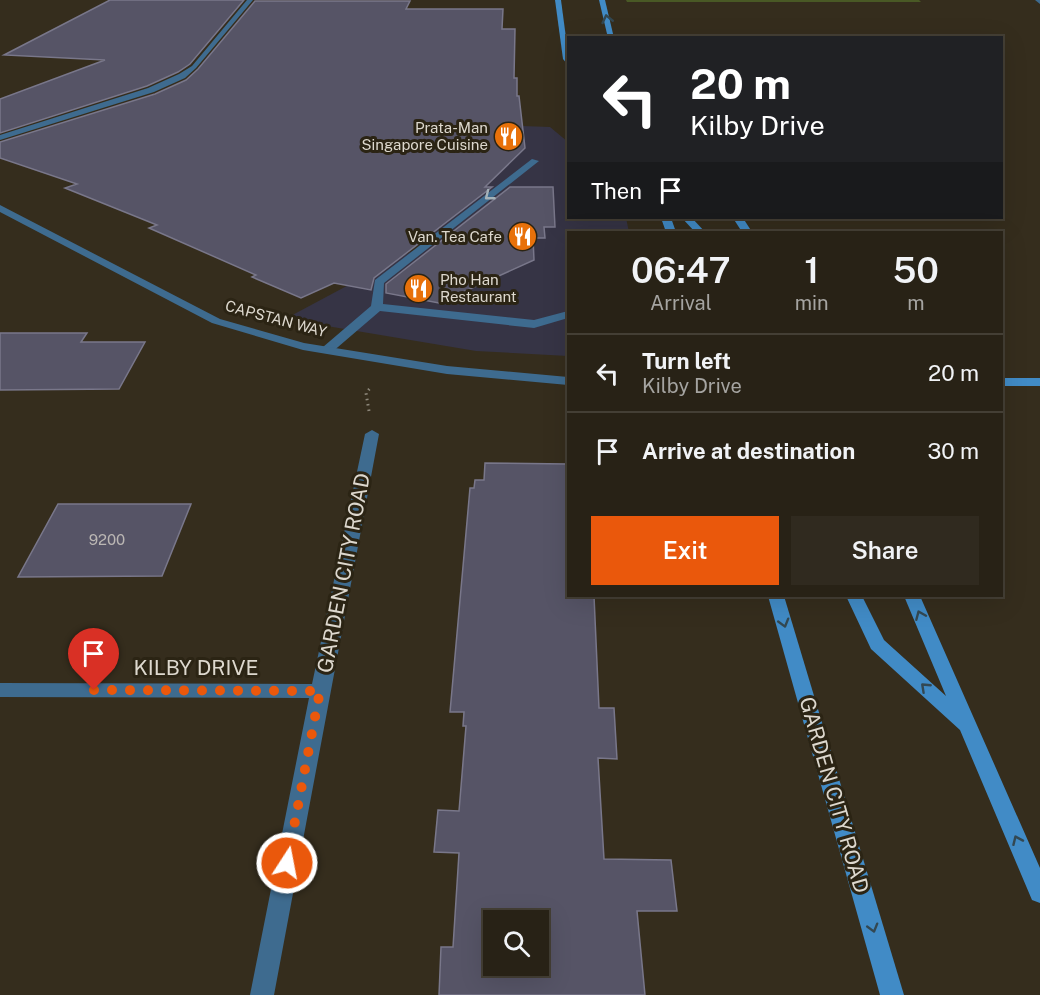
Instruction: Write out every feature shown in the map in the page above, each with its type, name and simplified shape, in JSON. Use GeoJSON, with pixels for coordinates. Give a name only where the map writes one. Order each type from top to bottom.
{"type":"FeatureCollection","features":[{"type":"Feature","properties":{"kind":"main road"},"geometry":{"type":"LineString","coordinates":[[558,0],[567,61]]}},
{"type":"Feature","properties":{"kind":"main road"},"geometry":{"type":"LineString","coordinates":[[602,0],[611,36]]}},
{"type":"Feature","properties":{"kind":"main road"},"geometry":{"type":"LineString","coordinates":[[688,219],[699,231]]}},
{"type":"Feature","properties":{"kind":"main road"},"geometry":{"type":"LineString","coordinates":[[1003,382],[1040,382]]}},
{"type":"Feature","properties":{"kind":"main road","name":"GARDEN CITY ROAD"},"geometry":{"type":"LineString","coordinates":[[776,597],[892,995]]}},
{"type":"Feature","properties":{"kind":"main road"},"geometry":{"type":"LineString","coordinates":[[854,597],[877,644],[968,727]]}},
{"type":"Feature","properties":{"kind":"main road"},"geometry":{"type":"LineString","coordinates":[[912,597],[1040,893]]}},
{"type":"Feature","properties":{"kind":"street"},"geometry":{"type":"LineString","coordinates":[[0,138],[151,90],[182,76],[194,67],[250,0]]}},
{"type":"Feature","properties":{"kind":"street"},"geometry":{"type":"LineString","coordinates":[[327,350],[376,308],[379,282],[535,160]]}},
{"type":"Feature","properties":{"kind":"street","name":"CAPSTAN WAY"},"geometry":{"type":"LineString","coordinates":[[0,208],[216,321],[303,346],[447,370],[567,381]]}},
{"type":"Feature","properties":{"kind":"street"},"geometry":{"type":"LineString","coordinates":[[376,308],[534,324],[567,314]]}},
{"type":"Feature","properties":{"kind":"street","name":"GARDEN CITY ROAD"},"geometry":{"type":"LineString","coordinates":[[262,995],[372,434]]}},
{"type":"Feature","properties":{"kind":"street","name":"KILBY DRIVE"},"geometry":{"type":"LineString","coordinates":[[0,690],[320,691]]}},
{"type":"Feature","properties":{"kind":"path"},"geometry":{"type":"LineString","coordinates":[[372,434],[366,393],[393,361]]}},
{"type":"Feature","properties":{"kind":"shaded area"},"geometry":{"type":"Polygon","coordinates":[[[492,125],[550,127],[567,141],[567,219],[626,219],[629,231],[567,231],[567,356],[476,351],[285,319],[414,250],[492,181],[492,125]]]}},
{"type":"Feature","properties":{"kind":"green space"},"geometry":{"type":"Polygon","coordinates":[[[626,0],[919,0],[921,2],[627,2],[626,0]]]}},
{"type":"Feature","properties":{"kind":"building"},"geometry":{"type":"Polygon","coordinates":[[[110,0],[244,0],[190,64],[178,72],[147,86],[0,133],[0,99],[105,60],[4,55],[110,0]]]}},
{"type":"Feature","properties":{"kind":"building"},"geometry":{"type":"Polygon","coordinates":[[[255,1],[410,1],[406,9],[503,9],[502,29],[515,29],[514,78],[517,78],[517,96],[519,96],[525,148],[485,187],[492,187],[374,278],[371,290],[334,283],[301,298],[252,277],[256,275],[149,228],[157,225],[65,188],[77,184],[0,158],[0,142],[155,94],[186,80],[198,69],[255,1]]]}},
{"type":"Feature","properties":{"kind":"building"},"geometry":{"type":"Polygon","coordinates":[[[510,187],[553,187],[555,227],[544,227],[545,238],[533,238],[534,260],[439,303],[386,293],[386,284],[510,187]]]}},
{"type":"Feature","properties":{"kind":"building"},"geometry":{"type":"Polygon","coordinates":[[[0,333],[87,333],[81,342],[145,342],[119,389],[0,390],[0,333]]]}},
{"type":"Feature","properties":{"kind":"building"},"geometry":{"type":"Polygon","coordinates":[[[485,463],[567,464],[567,597],[594,597],[599,708],[614,708],[617,759],[598,758],[604,859],[671,860],[677,911],[637,911],[645,995],[439,995],[441,947],[453,947],[459,853],[434,852],[438,810],[459,811],[466,726],[463,726],[464,712],[450,712],[470,488],[474,488],[475,480],[484,480],[485,463]]]}},
{"type":"Feature","properties":{"kind":"building"},"geometry":{"type":"Polygon","coordinates":[[[58,504],[191,504],[162,576],[18,577],[58,504]]]}},
{"type":"Feature","properties":{"kind":"place","name":"Prata-Man Singapore Cuisine"},"geometry":{"type":"Point","coordinates":[509,137]}},
{"type":"Feature","properties":{"kind":"place","name":"Van. Tea Cafe"},"geometry":{"type":"Point","coordinates":[523,237]}},
{"type":"Feature","properties":{"kind":"place","name":"Pho Han Restaurant"},"geometry":{"type":"Point","coordinates":[419,289]}},
{"type":"Feature","properties":{"kind":"route"},"geometry":{"type":"LineString","coordinates":[[94,690],[320,691],[287,863]]}}]}
